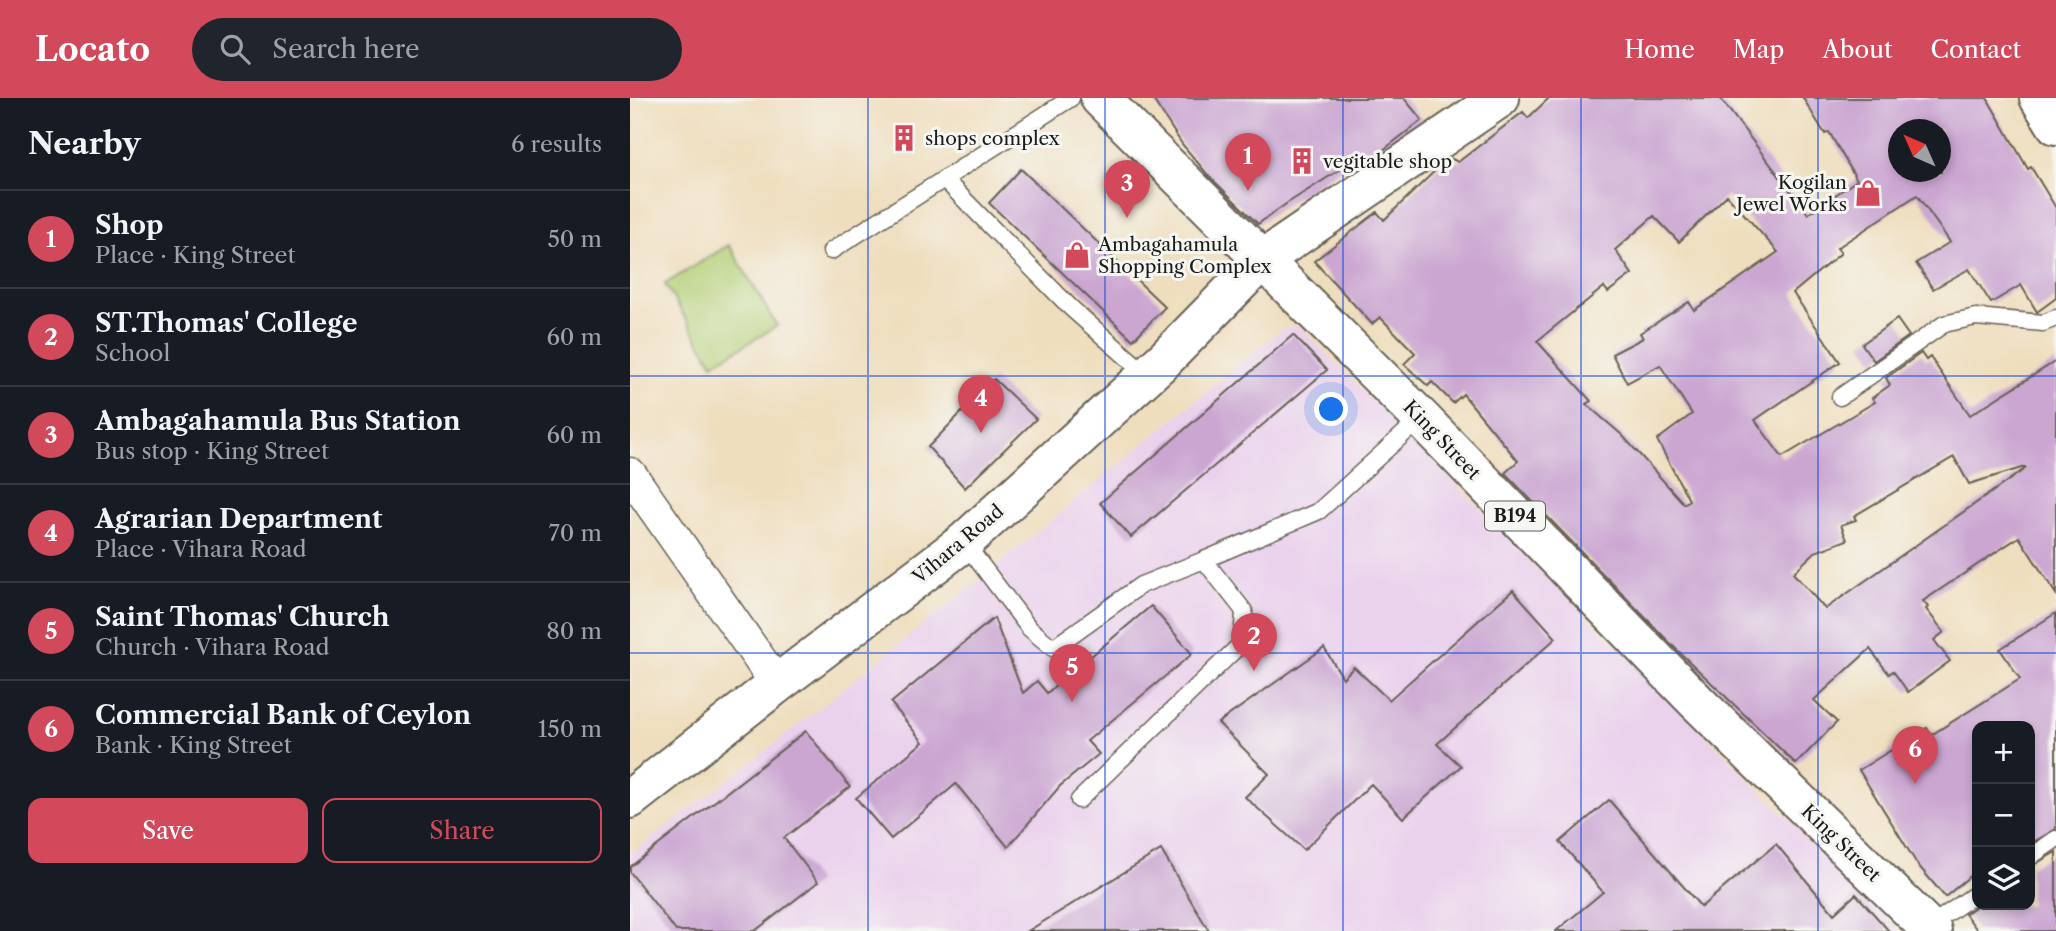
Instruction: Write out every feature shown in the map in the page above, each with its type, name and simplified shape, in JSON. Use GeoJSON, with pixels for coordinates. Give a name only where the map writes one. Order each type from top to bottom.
{"type":"FeatureCollection","features":[{"type":"Feature","properties":{"kind":"main road","name":"King Street"},"geometry":{"type":"LineString","coordinates":[[1100,98],[1421,418],[1697,702],[1930,929]]}},
{"type":"Feature","properties":{"kind":"main road","name":"Vihara Road"},"geometry":{"type":"LineString","coordinates":[[630,799],[964,542],[1147,376],[1262,260],[1500,98]]}},
{"type":"Feature","properties":{"kind":"main road"},"geometry":{"type":"LineString","coordinates":[[2039,98],[2056,125]]}},
{"type":"Feature","properties":{"kind":"street"},"geometry":{"type":"LineString","coordinates":[[630,474],[777,684]]}},
{"type":"Feature","properties":{"kind":"lane"},"geometry":{"type":"LineString","coordinates":[[831,251],[1071,98]]}},
{"type":"Feature","properties":{"kind":"lane"},"geometry":{"type":"LineString","coordinates":[[944,179],[1071,308],[1147,376]]}},
{"type":"Feature","properties":{"kind":"lane"},"geometry":{"type":"LineString","coordinates":[[1840,397],[1944,324],[1976,317],[2043,323],[2056,318]]}},
{"type":"Feature","properties":{"kind":"lane"},"geometry":{"type":"LineString","coordinates":[[964,542],[1029,628],[1053,649],[1141,585],[1319,510],[1421,418]]}},
{"type":"Feature","properties":{"kind":"lane"},"geometry":{"type":"LineString","coordinates":[[1079,800],[1242,643],[1244,611],[1205,560]]}},
{"type":"Feature","properties":{"kind":"lane"},"geometry":{"type":"LineString","coordinates":[[2035,854],[2056,839]]}},
{"type":"Feature","properties":{"kind":"lane"},"geometry":{"type":"LineString","coordinates":[[1930,929],[1972,897]]}},
{"type":"Feature","properties":{"kind":"shaded area"},"geometry":{"type":"Polygon","coordinates":[[[1299,326],[1900,931],[630,931],[630,855],[987,574],[1282,329],[1299,326]]]}},
{"type":"Feature","properties":{"kind":"green space"},"geometry":{"type":"Polygon","coordinates":[[[729,245],[777,326],[713,364],[665,284],[729,245]]]}},
{"type":"Feature","properties":{"kind":"building"},"geometry":{"type":"Polygon","coordinates":[[[1152,98],[1404,98],[1422,120],[1369,161],[1363,155],[1258,224],[1208,175],[1182,144],[1152,98]]]}},
{"type":"Feature","properties":{"kind":"building"},"geometry":{"type":"Polygon","coordinates":[[[1549,98],[1720,98],[1808,214],[1857,180],[1829,132],[1825,134],[1803,98],[1987,98],[2028,169],[2031,167],[2056,208],[2056,298],[2037,312],[2021,285],[1991,303],[1969,269],[1933,289],[1916,263],[1950,242],[1917,195],[1837,248],[1841,253],[1793,293],[1840,362],[1755,420],[1782,457],[1875,402],[1872,398],[1890,385],[1886,378],[1921,353],[1926,360],[1930,357],[1970,415],[2056,361],[2056,594],[2019,537],[1923,601],[1944,632],[1934,640],[1950,661],[1908,692],[1893,671],[1889,674],[1870,649],[1814,700],[1837,722],[1796,764],[1672,645],[1505,473],[1518,461],[1463,394],[1453,403],[1432,382],[1428,386],[1404,364],[1415,353],[1380,317],[1372,324],[1314,261],[1377,212],[1384,220],[1444,162],[1450,158],[1458,162],[1523,112],[1528,118],[1549,98]],[[1727,195],[1679,242],[1654,216],[1615,250],[1632,274],[1608,292],[1604,287],[1537,341],[1591,401],[1586,404],[1622,435],[1684,504],[1689,500],[1657,440],[1692,414],[1660,365],[1627,383],[1612,354],[1643,338],[1640,333],[1689,302],[1694,310],[1778,252],[1727,195]],[[1954,457],[1854,516],[1856,520],[1841,525],[1847,540],[1815,552],[1793,573],[1825,609],[2026,468],[1969,484],[1954,457]]]}},
{"type":"Feature","properties":{"kind":"building","name":"Ambagahamula Shopping Complex"},"geometry":{"type":"Polygon","coordinates":[[[1021,169],[1165,307],[1133,340],[989,203],[1021,169]]]}},
{"type":"Feature","properties":{"kind":"building"},"geometry":{"type":"Polygon","coordinates":[[[1897,319],[1909,336],[1874,361],[1862,344],[1897,319]]]}},
{"type":"Feature","properties":{"kind":"building"},"geometry":{"type":"Polygon","coordinates":[[[1293,335],[1327,370],[1131,537],[1100,503],[1293,335]]]}},
{"type":"Feature","properties":{"kind":"building"},"geometry":{"type":"Polygon","coordinates":[[[994,379],[1036,419],[965,488],[928,447],[994,379]]]}},
{"type":"Feature","properties":{"kind":"building"},"geometry":{"type":"Polygon","coordinates":[[[1513,590],[1556,638],[1437,744],[1461,766],[1403,818],[1371,784],[1304,850],[1245,797],[1269,774],[1218,723],[1324,648],[1343,678],[1354,667],[1389,700],[1513,590]]]}},
{"type":"Feature","properties":{"kind":"building"},"geometry":{"type":"Polygon","coordinates":[[[1151,606],[1192,654],[1087,741],[1099,754],[1060,786],[1008,847],[956,784],[891,839],[856,798],[923,742],[891,703],[994,618],[1023,693],[1037,681],[1047,693],[1151,606]]]}},
{"type":"Feature","properties":{"kind":"building"},"geometry":{"type":"Polygon","coordinates":[[[2056,613],[2056,829],[2035,841],[2035,721],[1972,721],[1972,874],[1945,897],[1917,864],[1859,770],[1927,728],[1931,735],[2020,679],[2000,649],[2056,613]]]}},
{"type":"Feature","properties":{"kind":"building"},"geometry":{"type":"Polygon","coordinates":[[[806,731],[850,787],[784,838],[818,882],[755,931],[676,931],[630,872],[630,867],[806,731]]]}},
{"type":"Feature","properties":{"kind":"building"},"geometry":{"type":"Polygon","coordinates":[[[1609,800],[1701,907],[1776,844],[1834,914],[1856,894],[1889,931],[1556,931],[1603,892],[1560,842],[1609,800]]]}},
{"type":"Feature","properties":{"kind":"building"},"geometry":{"type":"Polygon","coordinates":[[[1161,850],[1209,931],[1028,931],[1161,850]]]}},
{"type":"Feature","properties":{"kind":"building"},"geometry":{"type":"Polygon","coordinates":[[[2056,852],[2056,931],[1978,931],[1965,914],[1972,909],[2035,910],[2035,864],[2056,852]]]}},
{"type":"Feature","properties":{"kind":"place","name":"shops complex"},"geometry":{"type":"Point","coordinates":[904,138]}},
{"type":"Feature","properties":{"kind":"place","name":"vegitable shop"},"geometry":{"type":"Point","coordinates":[1302,161]}},
{"type":"Feature","properties":{"kind":"place","name":"Shop"},"geometry":{"type":"Point","coordinates":[1248,191]}},
{"type":"Feature","properties":{"kind":"place","name":"Kogilan Jewel Works"},"geometry":{"type":"Point","coordinates":[1868,193]}},
{"type":"Feature","properties":{"kind":"place","name":"Ambagahamula Bus Station"},"geometry":{"type":"Point","coordinates":[1127,218]}},
{"type":"Feature","properties":{"kind":"place","name":"Ambagahamula Shopping Complex"},"geometry":{"type":"Point","coordinates":[1077,255]}},
{"type":"Feature","properties":{"kind":"place","name":"Agrarian Department"},"geometry":{"type":"Point","coordinates":[981,433]}},
{"type":"Feature","properties":{"kind":"place","name":"ST.Thomas' College"},"geometry":{"type":"Point","coordinates":[1254,671]}},
{"type":"Feature","properties":{"kind":"place","name":"Saint Thomas' Church"},"geometry":{"type":"Point","coordinates":[1072,702]}},
{"type":"Feature","properties":{"kind":"place","name":"Commercial Bank of Ceylon"},"geometry":{"type":"Point","coordinates":[1915,784]}}]}
